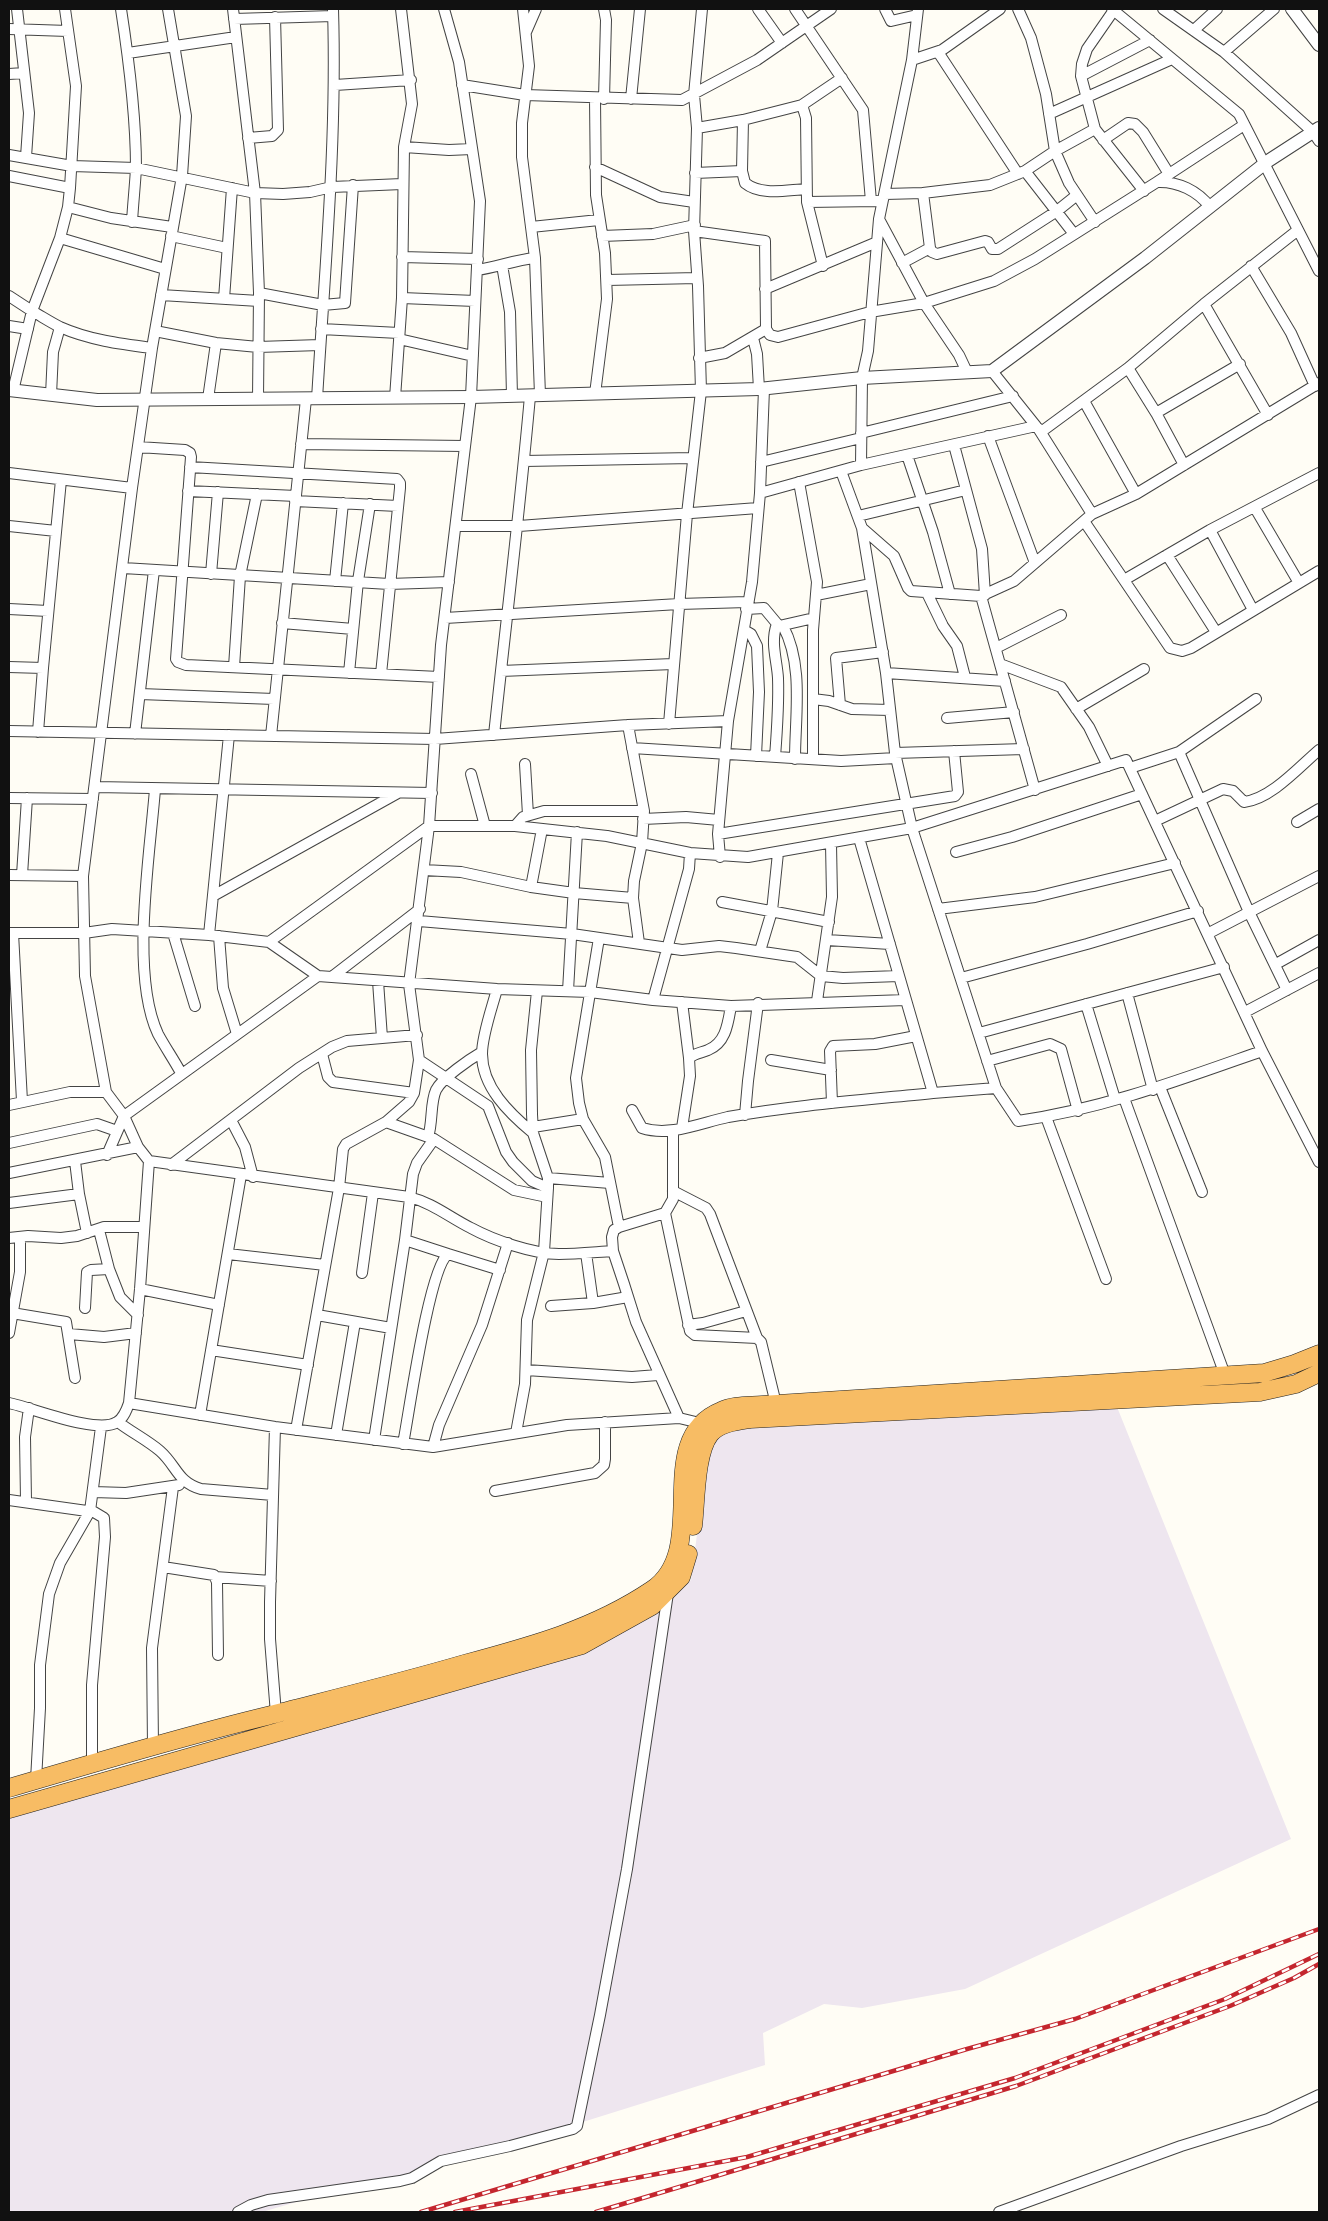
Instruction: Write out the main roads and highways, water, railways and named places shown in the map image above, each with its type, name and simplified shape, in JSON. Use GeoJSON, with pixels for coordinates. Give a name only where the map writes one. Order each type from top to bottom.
{"type":"FeatureCollection","features":[{"type":"Feature","properties":{"kind":"highway"},"geometry":{"type":"LineString","coordinates":[[9,1809],[582,1645],[652,1606],[681,1577],[692,1538],[701,1453],[706,1427],[715,1413],[732,1407],[1264,1373],[1319,1354]]}},
{"type":"Feature","properties":{"kind":"highway"},"geometry":{"type":"LineString","coordinates":[[9,1788],[153,1747],[552,1640],[578,1630],[652,1590],[670,1572],[681,1538],[688,1445],[695,1431],[706,1427],[750,1419],[1260,1392],[1296,1384],[1319,1373]]}},
{"type":"Feature","properties":{"kind":"railway"},"geometry":{"type":"LineString","coordinates":[[421,2212],[967,2049],[1075,2019],[1319,1929]]}},
{"type":"Feature","properties":{"kind":"railway"},"geometry":{"type":"LineString","coordinates":[[455,2212],[747,2157],[1015,2078],[1225,1999],[1319,1954]]}},
{"type":"Feature","properties":{"kind":"railway"},"geometry":{"type":"LineString","coordinates":[[596,2212],[1016,2086],[1230,2006],[1294,1978],[1319,1964]]}}]}
